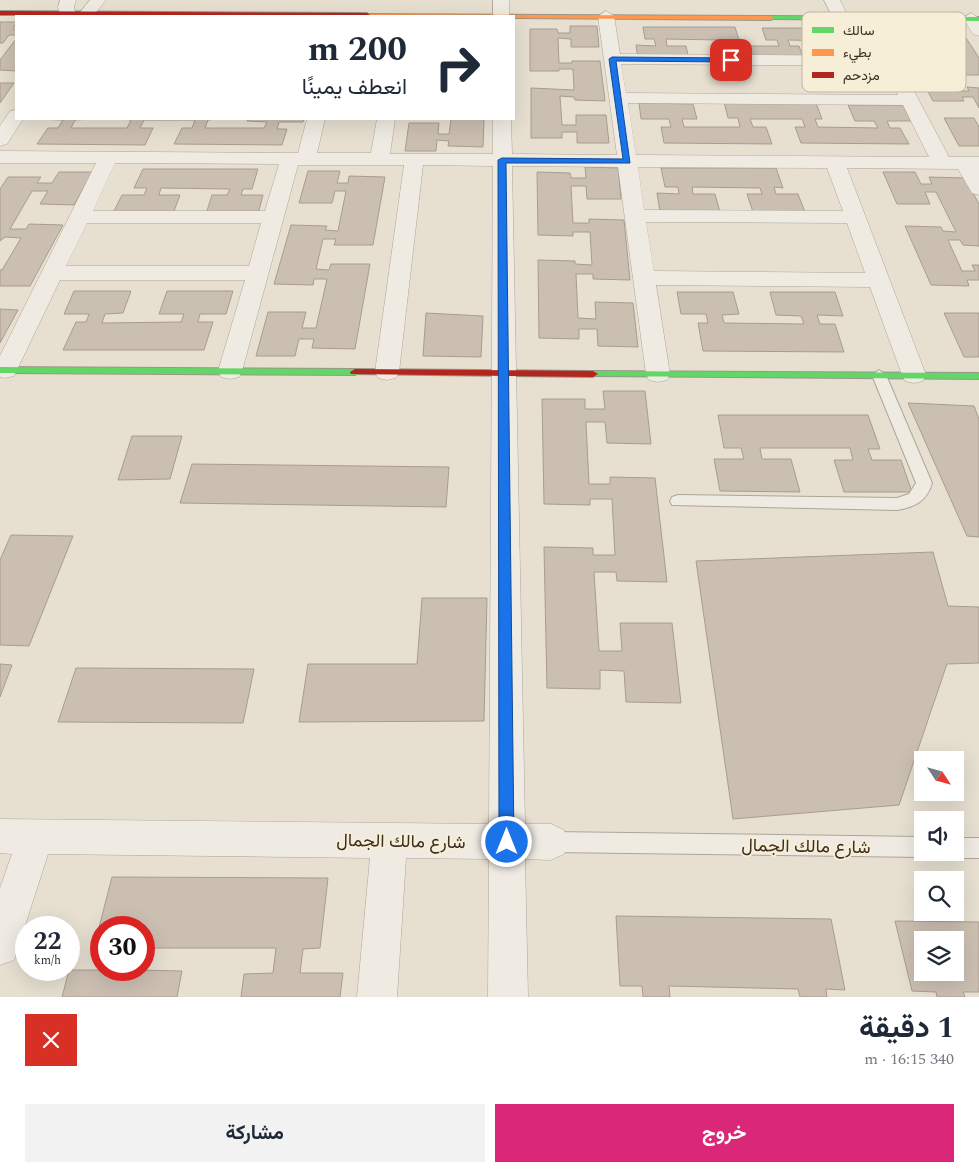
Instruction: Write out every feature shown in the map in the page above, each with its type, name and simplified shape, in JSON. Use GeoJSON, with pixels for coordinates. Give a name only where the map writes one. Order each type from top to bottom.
{"type":"FeatureCollection","features":[{"type":"Feature","properties":{"kind":"street"},"geometry":{"type":"LineString","coordinates":[[0,1],[19,1]]}},
{"type":"Feature","properties":{"kind":"street"},"geometry":{"type":"LineString","coordinates":[[0,13],[101,1]]}},
{"type":"Feature","properties":{"kind":"street"},"geometry":{"type":"LineString","coordinates":[[86,15],[101,1]]}},
{"type":"Feature","properties":{"kind":"street"},"geometry":{"type":"LineString","coordinates":[[419,15],[501,10],[606,16],[834,4],[854,12]]}},
{"type":"Feature","properties":{"kind":"street"},"geometry":{"type":"LineString","coordinates":[[66,6],[86,15],[344,15]]}},
{"type":"Feature","properties":{"kind":"street"},"geometry":{"type":"LineString","coordinates":[[606,16],[658,374]]}},
{"type":"Feature","properties":{"kind":"street"},"geometry":{"type":"LineString","coordinates":[[612,59],[802,60]]}},
{"type":"Feature","properties":{"kind":"street"},"geometry":{"type":"LineString","coordinates":[[906,92],[942,163]]}},
{"type":"Feature","properties":{"kind":"street"},"geometry":{"type":"LineString","coordinates":[[618,98],[910,100]]}},
{"type":"Feature","properties":{"kind":"street"},"geometry":{"type":"LineString","coordinates":[[0,140],[15,117]]}},
{"type":"Feature","properties":{"kind":"street"},"geometry":{"type":"LineString","coordinates":[[230,371],[274,217],[316,120]]}},
{"type":"Feature","properties":{"kind":"street"},"geometry":{"type":"LineString","coordinates":[[379,160],[386,120]]}},
{"type":"Feature","properties":{"kind":"street"},"geometry":{"type":"LineString","coordinates":[[502,120],[508,997]]}},
{"type":"Feature","properties":{"kind":"street"},"geometry":{"type":"LineString","coordinates":[[0,157],[972,163],[979,189]]}},
{"type":"Feature","properties":{"kind":"street"},"geometry":{"type":"LineString","coordinates":[[108,158],[3,370],[979,376]]}},
{"type":"Feature","properties":{"kind":"street"},"geometry":{"type":"LineString","coordinates":[[387,372],[414,160]]}},
{"type":"Feature","properties":{"kind":"street"},"geometry":{"type":"LineString","coordinates":[[835,162],[914,375]]}},
{"type":"Feature","properties":{"kind":"street"},"geometry":{"type":"LineString","coordinates":[[80,216],[274,217]]}},
{"type":"Feature","properties":{"kind":"street"},"geometry":{"type":"LineString","coordinates":[[636,216],[855,217]]}},
{"type":"Feature","properties":{"kind":"street"},"geometry":{"type":"LineString","coordinates":[[52,273],[258,273]]}},
{"type":"Feature","properties":{"kind":"street"},"geometry":{"type":"LineString","coordinates":[[645,278],[878,280]]}},
{"type":"Feature","properties":{"kind":"street"},"geometry":{"type":"LineString","coordinates":[[0,946],[17,837]]}},
{"type":"Feature","properties":{"kind":"street","name":"شارع مالك الجمال"},"geometry":{"type":"LineString","coordinates":[[17,837],[552,842]]}},
{"type":"Feature","properties":{"kind":"street"},"geometry":{"type":"LineString","coordinates":[[377,997],[389,840]]}},
{"type":"Feature","properties":{"kind":"lane"},"geometry":{"type":"LineString","coordinates":[[678,501],[897,504],[908,503],[917,498],[923,491],[924,483],[880,375]]}},
{"type":"Feature","properties":{"kind":"lane","name":"شارع مالك الجمال"},"geometry":{"type":"LineString","coordinates":[[552,842],[914,848]]}},
{"type":"Feature","properties":{"kind":"lane"},"geometry":{"type":"LineString","coordinates":[[964,848],[979,848]]}},
{"type":"Feature","properties":{"kind":"building"},"geometry":{"type":"Polygon","coordinates":[[[0,22],[15,22],[13,30],[15,30],[15,35],[9,35],[3,43],[0,43],[0,22]]]}},
{"type":"Feature","properties":{"kind":"building"},"geometry":{"type":"Polygon","coordinates":[[[570,26],[597,26],[599,47],[571,47],[571,39],[558,38],[559,63],[600,61],[605,101],[575,100],[574,97],[560,96],[562,125],[576,125],[576,115],[606,115],[609,143],[577,143],[577,132],[562,132],[562,138],[531,138],[531,88],[574,90],[573,69],[530,71],[530,29],[557,29],[558,33],[570,33],[570,26]]]}},
{"type":"Feature","properties":{"kind":"building"},"geometry":{"type":"Polygon","coordinates":[[[643,27],[735,27],[739,40],[731,40],[733,46],[779,46],[777,40],[766,40],[762,28],[802,28],[802,40],[788,40],[790,46],[799,46],[802,60],[718,59],[714,46],[721,46],[719,40],[666,39],[667,46],[686,46],[689,59],[638,59],[636,45],[656,46],[654,39],[645,39],[643,27]]]}},
{"type":"Feature","properties":{"kind":"building"},"geometry":{"type":"Polygon","coordinates":[[[966,38],[979,58],[979,75],[966,75],[966,38]]]}},
{"type":"Feature","properties":{"kind":"building"},"geometry":{"type":"Polygon","coordinates":[[[15,40],[15,71],[0,70],[0,60],[15,40]]]}},
{"type":"Feature","properties":{"kind":"building"},"geometry":{"type":"Polygon","coordinates":[[[0,83],[14,83],[0,103],[0,83]]]}},
{"type":"Feature","properties":{"kind":"building"},"geometry":{"type":"Polygon","coordinates":[[[967,87],[979,88],[979,108],[973,97],[962,97],[964,101],[933,101],[928,92],[966,92],[969,91],[967,87]]]}},
{"type":"Feature","properties":{"kind":"building"},"geometry":{"type":"Polygon","coordinates":[[[724,102],[816,103],[822,119],[815,119],[818,127],[878,128],[874,121],[855,121],[848,105],[903,105],[911,121],[887,121],[890,128],[900,128],[909,144],[801,143],[795,127],[805,127],[802,119],[750,119],[753,127],[766,127],[772,144],[664,143],[661,127],[671,127],[669,119],[641,119],[639,103],[693,104],[697,119],[682,119],[684,127],[740,127],[738,118],[728,118],[724,102]]]}},
{"type":"Feature","properties":{"kind":"building"},"geometry":{"type":"Polygon","coordinates":[[[944,118],[974,118],[979,127],[979,146],[959,146],[944,118]]]}},
{"type":"Feature","properties":{"kind":"building"},"geometry":{"type":"Polygon","coordinates":[[[63,120],[75,120],[71,128],[127,128],[131,120],[144,120],[140,128],[153,128],[145,145],[37,144],[48,128],[58,128],[63,120]]]}},
{"type":"Feature","properties":{"kind":"building"},"geometry":{"type":"Polygon","coordinates":[[[195,120],[208,120],[205,128],[264,128],[267,122],[247,121],[304,120],[303,122],[279,122],[277,129],[287,129],[282,145],[174,144],[182,128],[192,128],[195,120]]]}},
{"type":"Feature","properties":{"kind":"building"},"geometry":{"type":"Polygon","coordinates":[[[451,120],[484,120],[483,147],[448,146],[449,141],[437,140],[436,151],[405,151],[409,123],[439,123],[438,134],[449,134],[451,120]]]}},
{"type":"Feature","properties":{"kind":"building"},"geometry":{"type":"Polygon","coordinates":[[[585,167],[618,168],[621,199],[587,199],[586,186],[571,186],[573,223],[589,223],[589,219],[624,220],[630,280],[593,279],[593,274],[576,274],[578,318],[596,319],[595,302],[633,303],[638,347],[598,346],[597,329],[579,329],[579,339],[539,338],[538,260],[575,261],[575,264],[592,265],[590,232],[573,232],[573,236],[538,235],[537,172],[570,173],[571,178],[586,178],[585,167]]]}},
{"type":"Feature","properties":{"kind":"building"},"geometry":{"type":"Polygon","coordinates":[[[661,168],[776,168],[783,188],[774,187],[776,194],[798,194],[805,212],[753,212],[747,194],[762,194],[760,188],[692,187],[693,194],[715,194],[720,212],[660,212],[657,193],[679,194],[678,187],[665,187],[661,168]]]}},
{"type":"Feature","properties":{"kind":"building"},"geometry":{"type":"Polygon","coordinates":[[[143,169],[258,169],[252,189],[243,189],[241,195],[263,195],[258,214],[206,214],[212,195],[227,195],[230,189],[161,188],[159,195],[180,195],[173,214],[113,213],[122,195],[144,195],[147,188],[134,188],[143,169]]]}},
{"type":"Feature","properties":{"kind":"building"},"geometry":{"type":"Polygon","coordinates":[[[308,171],[340,171],[337,183],[348,183],[349,176],[385,177],[373,245],[334,245],[336,239],[323,239],[316,269],[329,270],[331,264],[370,264],[355,349],[312,348],[314,339],[299,339],[295,356],[256,356],[268,312],[306,312],[302,328],[316,328],[327,279],[314,279],[313,285],[274,284],[291,225],[327,226],[325,230],[338,231],[346,191],[335,191],[332,203],[299,203],[308,171]]]}},
{"type":"Feature","properties":{"kind":"building"},"geometry":{"type":"Polygon","coordinates":[[[59,172],[92,172],[74,205],[40,204],[48,191],[32,191],[10,229],[26,229],[29,224],[63,225],[30,286],[0,286],[0,270],[2,270],[21,238],[5,237],[0,241],[0,189],[8,177],[41,177],[37,183],[52,183],[59,172]]]}},
{"type":"Feature","properties":{"kind":"building"},"geometry":{"type":"Polygon","coordinates":[[[883,172],[915,172],[921,184],[932,184],[929,177],[965,178],[979,204],[979,246],[963,245],[960,240],[948,240],[962,271],[975,271],[972,265],[979,265],[979,280],[967,280],[969,286],[931,285],[905,226],[941,227],[943,231],[956,232],[936,192],[925,192],[930,204],[897,204],[883,172]]]}},
{"type":"Feature","properties":{"kind":"building"},"geometry":{"type":"Polygon","coordinates":[[[74,291],[131,291],[123,313],[105,314],[102,323],[181,322],[184,314],[159,314],[167,291],[233,291],[226,314],[200,314],[198,322],[213,322],[204,350],[63,350],[76,322],[86,322],[89,314],[64,314],[74,291]]]}},
{"type":"Feature","properties":{"kind":"building"},"geometry":{"type":"Polygon","coordinates":[[[677,292],[733,292],[739,314],[722,315],[724,323],[804,324],[801,316],[776,315],[770,292],[835,292],[843,316],[817,315],[820,324],[835,324],[844,352],[703,351],[698,323],[708,323],[706,314],[681,314],[677,292]]]}},
{"type":"Feature","properties":{"kind":"building"},"geometry":{"type":"Polygon","coordinates":[[[0,309],[18,310],[0,343],[0,309]]]}},
{"type":"Feature","properties":{"kind":"building"},"geometry":{"type":"Polygon","coordinates":[[[426,313],[483,316],[481,357],[423,356],[426,313]]]}},
{"type":"Feature","properties":{"kind":"building"},"geometry":{"type":"Polygon","coordinates":[[[944,313],[979,313],[979,357],[964,357],[944,313]]]}},
{"type":"Feature","properties":{"kind":"building"},"geometry":{"type":"Polygon","coordinates":[[[603,391],[645,391],[651,444],[607,443],[605,422],[586,422],[589,484],[610,484],[610,477],[655,478],[667,582],[617,581],[616,572],[594,572],[599,651],[622,651],[620,623],[672,623],[681,703],[626,702],[624,671],[600,670],[600,689],[547,688],[544,547],[593,548],[593,555],[615,555],[612,499],[590,499],[590,505],[544,504],[542,399],[585,399],[585,409],[605,409],[603,391]]]}},
{"type":"Feature","properties":{"kind":"building"},"geometry":{"type":"Polygon","coordinates":[[[908,403],[974,406],[979,419],[979,537],[967,536],[908,403]]]}},
{"type":"Feature","properties":{"kind":"building"},"geometry":{"type":"Polygon","coordinates":[[[718,415],[868,415],[880,449],[868,449],[872,460],[901,460],[912,492],[844,492],[834,460],[853,460],[850,448],[760,448],[762,459],[791,459],[800,492],[720,491],[714,459],[744,459],[741,448],[724,448],[718,415]]]}},
{"type":"Feature","properties":{"kind":"building"},"geometry":{"type":"Polygon","coordinates":[[[132,436],[182,436],[170,479],[118,480],[132,436]]]}},
{"type":"Feature","properties":{"kind":"building"},"geometry":{"type":"Polygon","coordinates":[[[192,464],[449,467],[446,507],[180,503],[192,464]]]}},
{"type":"Feature","properties":{"kind":"building"},"geometry":{"type":"Polygon","coordinates":[[[11,535],[73,536],[29,646],[0,645],[0,560],[11,535]]]}},
{"type":"Feature","properties":{"kind":"building"},"geometry":{"type":"Polygon","coordinates":[[[933,552],[948,606],[979,607],[979,663],[947,664],[917,751],[914,751],[914,761],[899,805],[733,819],[696,561],[933,552]]]}},
{"type":"Feature","properties":{"kind":"building"},"geometry":{"type":"Polygon","coordinates":[[[422,598],[487,598],[484,721],[299,722],[308,664],[417,664],[422,598]]]}},
{"type":"Feature","properties":{"kind":"building"},"geometry":{"type":"Polygon","coordinates":[[[0,664],[12,665],[0,697],[0,664]]]}},
{"type":"Feature","properties":{"kind":"building"},"geometry":{"type":"Polygon","coordinates":[[[76,668],[254,669],[243,723],[58,722],[76,668]]]}},
{"type":"Feature","properties":{"kind":"building"},"geometry":{"type":"Polygon","coordinates":[[[112,877],[328,878],[320,948],[303,949],[300,973],[343,973],[340,997],[241,997],[244,974],[273,973],[276,948],[155,948],[155,916],[102,916],[112,877]]]}},
{"type":"Feature","properties":{"kind":"building"},"geometry":{"type":"Polygon","coordinates":[[[616,916],[831,919],[845,990],[826,989],[827,997],[800,997],[798,989],[669,986],[670,997],[643,997],[642,986],[620,986],[616,916]]]}},
{"type":"Feature","properties":{"kind":"building"},"geometry":{"type":"Polygon","coordinates":[[[895,921],[979,922],[979,992],[963,992],[965,997],[937,997],[936,992],[912,991],[895,921]]]}},
{"type":"Feature","properties":{"kind":"building"},"geometry":{"type":"Polygon","coordinates":[[[80,970],[90,970],[90,981],[155,981],[155,970],[182,971],[177,997],[62,997],[66,981],[80,981],[80,970]]]}},
{"type":"Feature","properties":{"kind":"traffic: fast"},"geometry":{"type":"LineString","coordinates":[[771,18],[802,18]]}},
{"type":"Feature","properties":{"kind":"traffic: fast"},"geometry":{"type":"LineString","coordinates":[[966,19],[979,19]]}},
{"type":"Feature","properties":{"kind":"traffic: fast"},"geometry":{"type":"LineString","coordinates":[[0,370],[355,372]]}},
{"type":"Feature","properties":{"kind":"traffic: fast"},"geometry":{"type":"LineString","coordinates":[[593,374],[979,376]]}},
{"type":"Feature","properties":{"kind":"traffic: slow"},"geometry":{"type":"LineString","coordinates":[[515,16],[771,18]]}},
{"type":"Feature","properties":{"kind":"traffic: jam"},"geometry":{"type":"LineString","coordinates":[[0,13],[367,15]]}},
{"type":"Feature","properties":{"kind":"traffic: jam"},"geometry":{"type":"LineString","coordinates":[[355,372],[593,374]]}},
{"type":"Feature","properties":{"kind":"route"},"geometry":{"type":"LineString","coordinates":[[507,842],[502,160],[627,161],[612,59],[731,60]]}}]}
